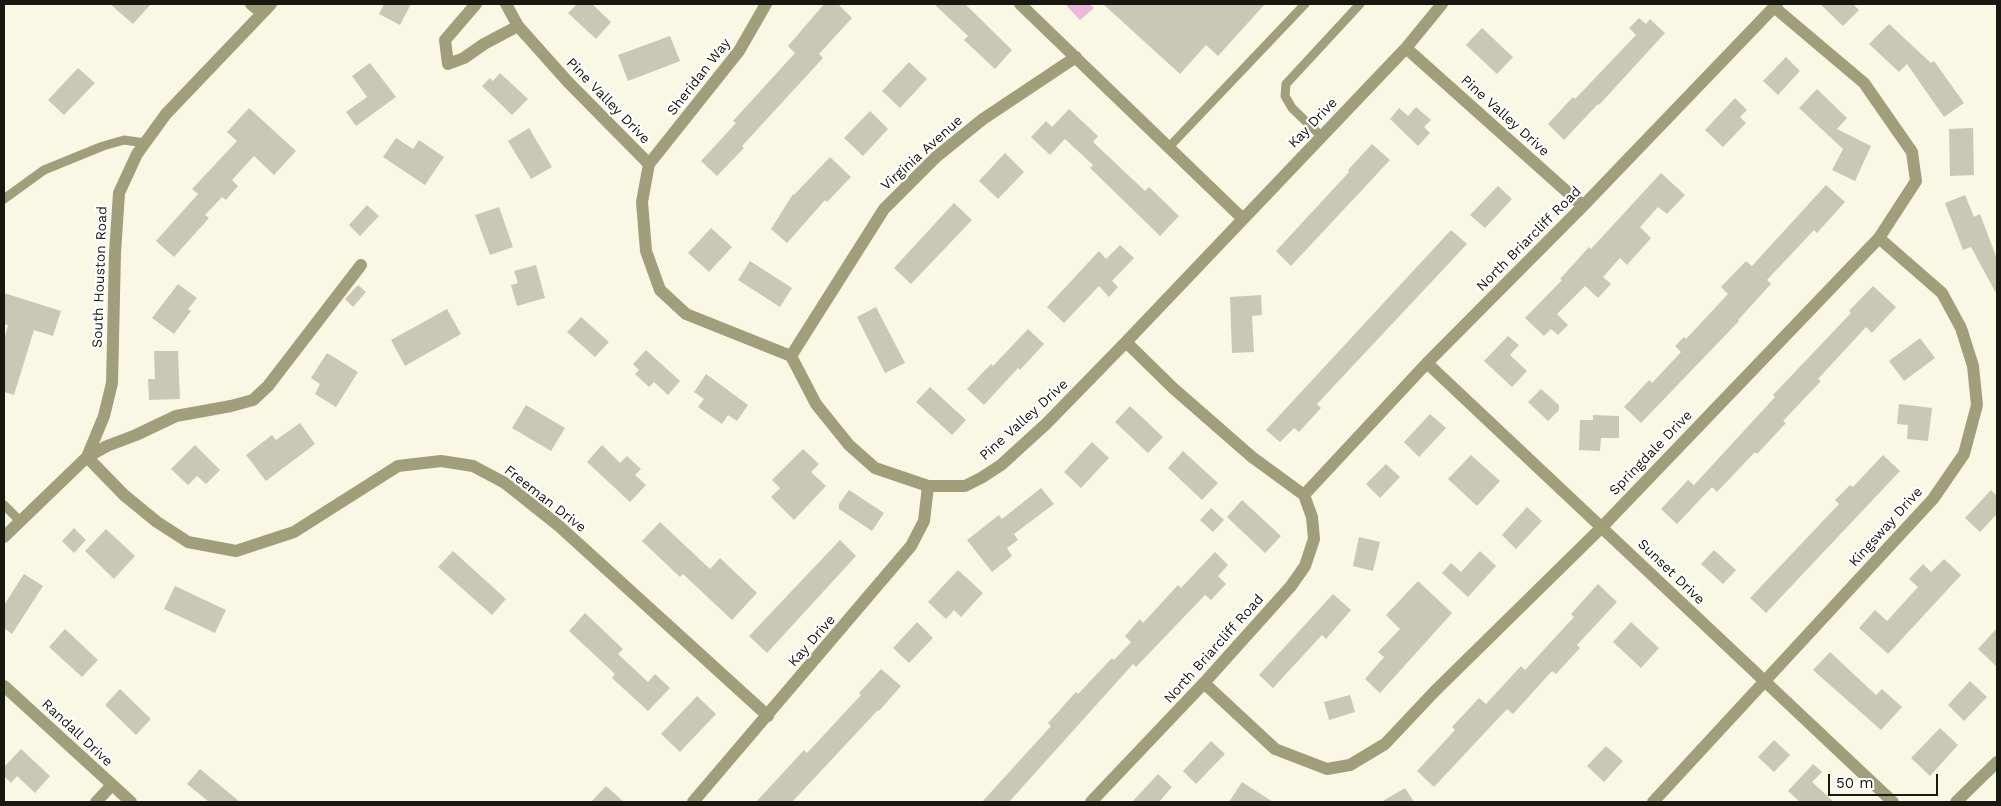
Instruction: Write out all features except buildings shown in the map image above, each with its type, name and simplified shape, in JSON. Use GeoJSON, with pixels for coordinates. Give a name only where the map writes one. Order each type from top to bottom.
{"type":"FeatureCollection","features":[{"type":"Feature","properties":{"kind":"street"},"geometry":{"type":"LineString","coordinates":[[252,4],[266,8]]}},
{"type":"Feature","properties":{"kind":"street"},"geometry":{"type":"LineString","coordinates":[[476,4],[445,40],[448,64],[464,58],[484,44],[518,26]]}},
{"type":"Feature","properties":{"kind":"street","name":"Pine Valley Drive"},"geometry":{"type":"LineString","coordinates":[[506,4],[518,26],[568,82],[649,164],[642,202],[646,251],[660,290],[686,314],[791,356],[816,404],[849,445],[875,468],[928,486],[965,486],[1001,465],[1046,424],[1242,218]]}},
{"type":"Feature","properties":{"kind":"street","name":"Sheridan Way"},"geometry":{"type":"LineString","coordinates":[[649,164],[740,51],[766,4]]}},
{"type":"Feature","properties":{"kind":"street"},"geometry":{"type":"LineString","coordinates":[[1020,4],[1242,218]]}},
{"type":"Feature","properties":{"kind":"street"},"geometry":{"type":"LineString","coordinates":[[1406,48],[1442,4]]}},
{"type":"Feature","properties":{"kind":"street","name":"North Briarcliff Road"},"geometry":{"type":"LineString","coordinates":[[1091,802],[1291,586],[1304,566],[1314,539],[1312,517],[1304,495],[1427,363],[1583,206],[1776,6]]}},
{"type":"Feature","properties":{"kind":"street","name":"Springdale Drive"},"geometry":{"type":"LineString","coordinates":[[1204,682],[1275,749],[1328,769],[1350,765],[1385,744],[1435,691],[1602,527],[1879,238],[1916,182],[1912,152],[1864,83],[1776,6]]}},
{"type":"Feature","properties":{"kind":"street","name":"South Houston Road"},"geometry":{"type":"LineString","coordinates":[[4,537],[87,457],[104,416],[112,383],[115,253],[119,193],[137,154],[166,114],[266,8]]}},
{"type":"Feature","properties":{"kind":"street","name":"Pine Valley Drive"},"geometry":{"type":"LineString","coordinates":[[1406,48],[1583,206]]}},
{"type":"Feature","properties":{"kind":"street","name":"Kay Drive"},"geometry":{"type":"LineString","coordinates":[[1242,218],[1406,48]]}},
{"type":"Feature","properties":{"kind":"street","name":"Virginia Avenue"},"geometry":{"type":"LineString","coordinates":[[791,356],[884,208],[936,157],[983,119],[1028,91],[1076,57]]}},
{"type":"Feature","properties":{"kind":"street","name":"Kingsway Drive"},"geometry":{"type":"LineString","coordinates":[[1653,802],[1933,499],[1964,454],[1976,405],[1973,366],[1962,328],[1942,293],[1879,238]]}},
{"type":"Feature","properties":{"kind":"street"},"geometry":{"type":"LineString","coordinates":[[87,457],[107,446],[176,416],[253,400],[268,386],[361,265]]}},
{"type":"Feature","properties":{"kind":"street"},"geometry":{"type":"LineString","coordinates":[[1126,342],[1173,388],[1245,451],[1304,495]]}},
{"type":"Feature","properties":{"kind":"street","name":"Sunset Drive"},"geometry":{"type":"LineString","coordinates":[[1427,363],[1893,802]]}},
{"type":"Feature","properties":{"kind":"street","name":"Freeman Drive"},"geometry":{"type":"LineString","coordinates":[[87,457],[124,495],[157,522],[188,542],[236,551],[294,532],[398,466],[441,461],[473,466],[505,483],[559,526],[768,716]]}},
{"type":"Feature","properties":{"kind":"street","name":"Kay Drive"},"geometry":{"type":"LineString","coordinates":[[693,802],[911,546],[924,521],[928,486]]}},
{"type":"Feature","properties":{"kind":"street","name":"Randall Drive"},"geometry":{"type":"LineString","coordinates":[[4,686],[131,802]]}},
{"type":"Feature","properties":{"kind":"street"},"geometry":{"type":"LineString","coordinates":[[1956,802],[1997,762]]}},
{"type":"Feature","properties":{"kind":"street"},"geometry":{"type":"LineString","coordinates":[[96,802],[112,785]]}},
{"type":"Feature","properties":{"kind":"lane"},"geometry":{"type":"LineString","coordinates":[[1169,147],[1305,4]]}},
{"type":"Feature","properties":{"kind":"lane"},"geometry":{"type":"LineString","coordinates":[[1321,136],[1292,108],[1285,96],[1286,84],[1360,4]]}},
{"type":"Feature","properties":{"kind":"lane"},"geometry":{"type":"LineString","coordinates":[[4,199],[44,170],[103,146],[124,140],[145,143]]}},
{"type":"Feature","properties":{"kind":"lane"},"geometry":{"type":"LineString","coordinates":[[4,505],[20,521]]}},
{"type":"Feature","properties":{"kind":"shaded area"},"geometry":{"type":"Polygon","coordinates":[[[1065,4],[1089,4],[1094,8],[1080,20],[1065,4]]]}}]}
